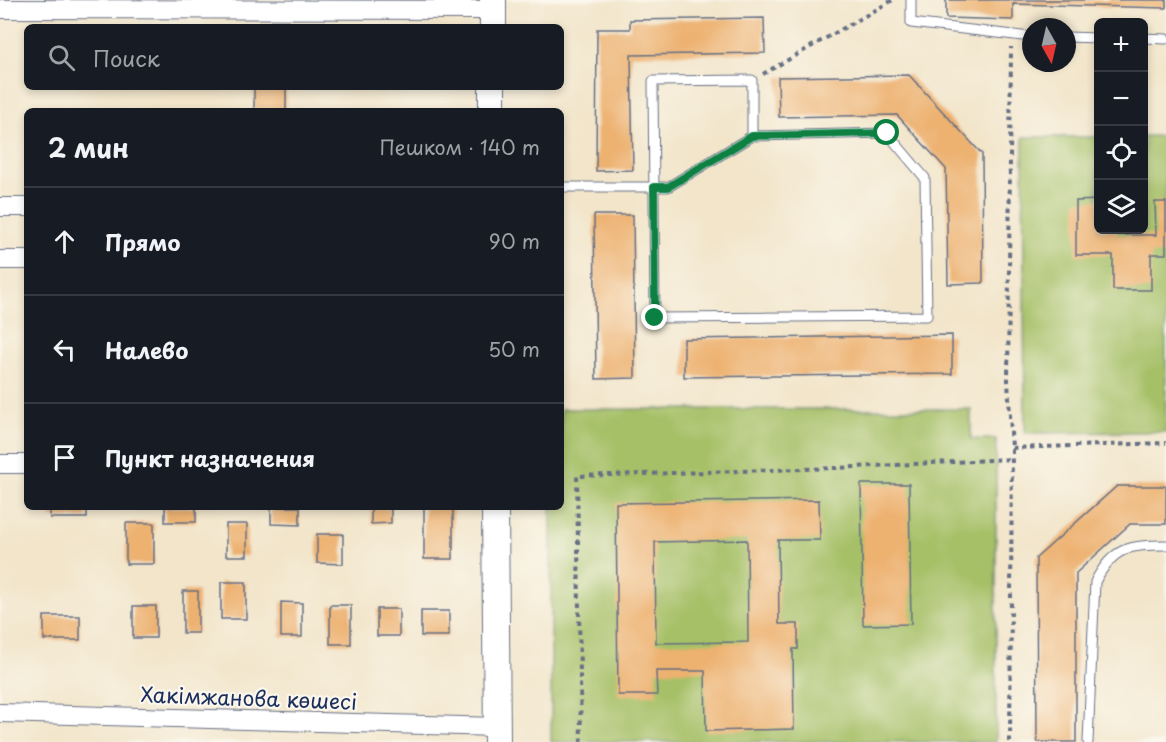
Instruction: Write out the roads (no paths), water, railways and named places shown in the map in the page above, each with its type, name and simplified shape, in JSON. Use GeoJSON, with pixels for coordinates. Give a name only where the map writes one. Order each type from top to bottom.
{"type":"FeatureCollection","features":[{"type":"Feature","properties":{"kind":"street"},"geometry":{"type":"LineString","coordinates":[[0,9],[493,12]]}},
{"type":"Feature","properties":{"kind":"street"},"geometry":{"type":"LineString","coordinates":[[492,90],[492,108]]}},
{"type":"Feature","properties":{"kind":"street"},"geometry":{"type":"LineString","coordinates":[[0,207],[24,207]]}},
{"type":"Feature","properties":{"kind":"street"},"geometry":{"type":"LineString","coordinates":[[0,260],[24,260]]}},
{"type":"Feature","properties":{"kind":"street"},"geometry":{"type":"LineString","coordinates":[[0,464],[24,464]]}},
{"type":"Feature","properties":{"kind":"street"},"geometry":{"type":"LineString","coordinates":[[495,510],[497,734]]}},
{"type":"Feature","properties":{"kind":"street","name":"Хакімжанова көшесі"},"geometry":{"type":"LineString","coordinates":[[0,712],[497,734]]}},
{"type":"Feature","properties":{"kind":"lane"},"geometry":{"type":"LineString","coordinates":[[911,0],[911,23],[1022,37]]}},
{"type":"Feature","properties":{"kind":"lane"},"geometry":{"type":"LineString","coordinates":[[1076,37],[1094,38]]}},
{"type":"Feature","properties":{"kind":"lane"},"geometry":{"type":"LineString","coordinates":[[1148,38],[1166,39]]}},
{"type":"Feature","properties":{"kind":"lane"},"geometry":{"type":"LineString","coordinates":[[564,187],[654,187],[668,187],[752,136],[887,133],[926,178],[927,316],[655,318],[654,187],[653,81],[752,80],[752,136]]}},
{"type":"Feature","properties":{"kind":"lane"},"geometry":{"type":"LineString","coordinates":[[1088,742],[1095,582],[1103,567],[1123,549],[1136,545],[1166,545]]}}]}
